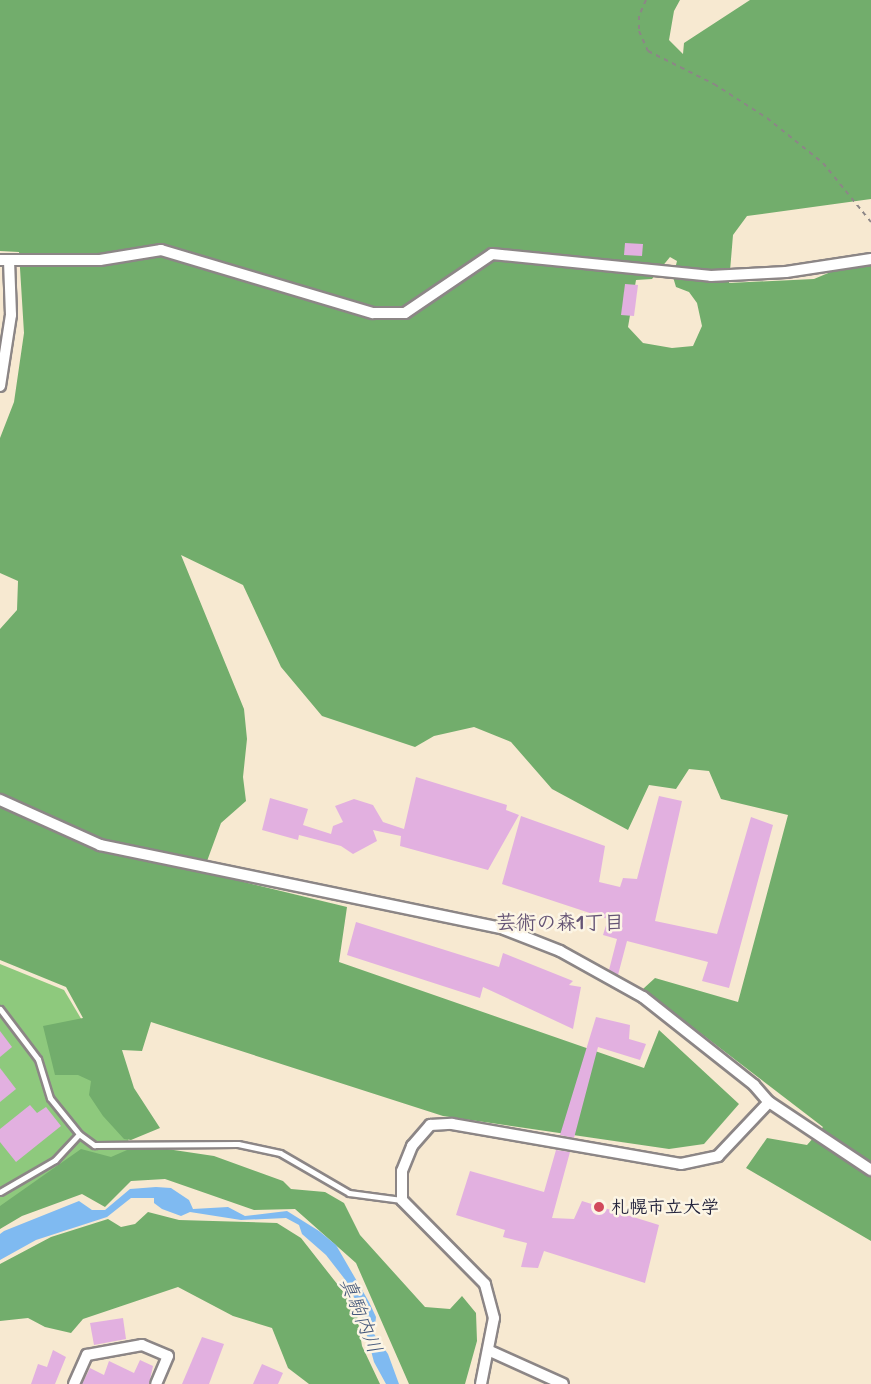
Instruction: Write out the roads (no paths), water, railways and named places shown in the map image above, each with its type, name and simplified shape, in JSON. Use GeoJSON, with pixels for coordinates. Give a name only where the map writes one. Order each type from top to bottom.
{"type":"FeatureCollection","features":[{"type":"Feature","properties":{"kind":"street"},"geometry":{"type":"LineString","coordinates":[[0,387],[11,315],[4,260],[100,260],[161,250],[336,305],[384,313],[405,313],[492,254],[711,276],[786,272],[871,259]]}},
{"type":"Feature","properties":{"kind":"street"},"geometry":{"type":"LineString","coordinates":[[0,800],[100,845],[504,929],[560,951],[643,997],[754,1085],[769,1101],[871,1170]]}},
{"type":"Feature","properties":{"kind":"street"},"geometry":{"type":"LineString","coordinates":[[481,1382],[490,1351],[494,1318],[485,1284],[402,1200],[402,1171],[411,1146],[430,1125],[452,1124],[681,1164],[718,1156],[769,1101]]}},
{"type":"Feature","properties":{"kind":"street"},"geometry":{"type":"LineString","coordinates":[[74,1384],[87,1355],[142,1345],[168,1356],[156,1384]]}},
{"type":"Feature","properties":{"kind":"street"},"geometry":{"type":"LineString","coordinates":[[490,1351],[562,1384]]}},
{"type":"Feature","properties":{"kind":"lane"},"geometry":{"type":"LineString","coordinates":[[0,1009],[38,1059],[50,1098],[79,1134],[94,1145],[238,1144],[280,1153],[350,1193],[402,1200]]}},
{"type":"Feature","properties":{"kind":"lane"},"geometry":{"type":"LineString","coordinates":[[0,1192],[55,1160],[79,1134]]}},
{"type":"Feature","properties":{"kind":"water","name":"真駒内川"},"geometry":{"type":"Polygon","coordinates":[[[171,1188],[189,1200],[193,1209],[228,1207],[245,1216],[287,1211],[319,1231],[336,1245],[369,1302],[376,1317],[374,1334],[388,1354],[399,1384],[386,1384],[374,1362],[360,1310],[347,1282],[326,1255],[302,1234],[299,1225],[286,1218],[241,1220],[190,1212],[181,1216],[162,1209],[154,1203],[154,1198],[131,1198],[107,1217],[36,1240],[0,1260],[0,1234],[4,1231],[79,1201],[92,1210],[105,1210],[130,1189],[171,1188]]]}},
{"type":"Feature","properties":{"kind":"place","name":"札幌市立大学"},"geometry":{"type":"Point","coordinates":[599,1207]}},
{"type":"Feature","properties":{"kind":"district","name":"芸術の森1丁目"},"geometry":{"type":"Point","coordinates":[560,921]}}]}
